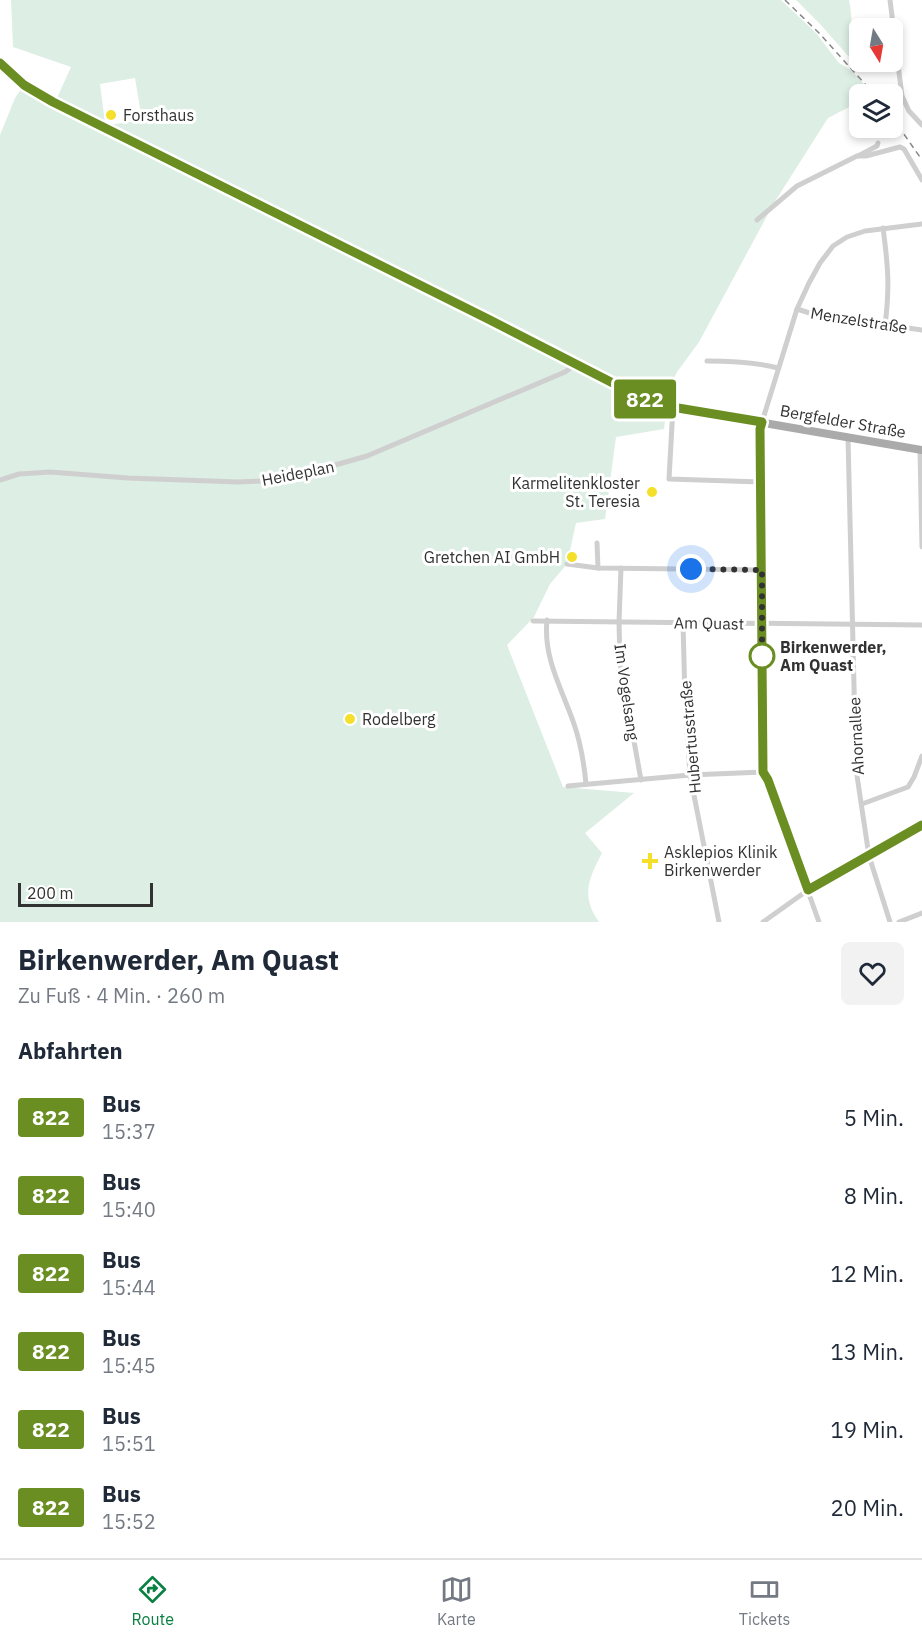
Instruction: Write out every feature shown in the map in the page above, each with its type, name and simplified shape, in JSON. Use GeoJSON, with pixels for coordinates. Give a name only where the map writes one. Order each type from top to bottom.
{"type":"FeatureCollection","features":[{"type":"Feature","properties":{"kind":"main road","name":"Bergfelder Straße"},"geometry":{"type":"LineString","coordinates":[[0,63],[16,79],[38,94],[654,402],[921,450]]}},
{"type":"Feature","properties":{"kind":"street"},"geometry":{"type":"LineString","coordinates":[[890,0],[904,104],[922,125]]}},
{"type":"Feature","properties":{"kind":"street"},"geometry":{"type":"LineString","coordinates":[[757,220],[797,186],[877,146],[878,143]]}},
{"type":"Feature","properties":{"kind":"street"},"geometry":{"type":"LineString","coordinates":[[856,156],[866,156],[900,147],[904,149],[922,179]]}},
{"type":"Feature","properties":{"kind":"street"},"geometry":{"type":"LineString","coordinates":[[819,922],[768,780],[763,772],[760,429],[797,309],[808,283],[833,246],[847,237],[865,231],[922,224]]}},
{"type":"Feature","properties":{"kind":"street"},"geometry":{"type":"LineString","coordinates":[[883,228],[889,294],[885,325]]}},
{"type":"Feature","properties":{"kind":"street","name":"Menzelstraße"},"geometry":{"type":"LineString","coordinates":[[797,309],[809,314],[922,330]]}},
{"type":"Feature","properties":{"kind":"street"},"geometry":{"type":"LineString","coordinates":[[707,362],[751,362],[778,368]]}},
{"type":"Feature","properties":{"kind":"street","name":"Heideplan"},"geometry":{"type":"LineString","coordinates":[[0,480],[19,474],[50,472],[128,478],[238,482],[296,476],[367,456],[565,372],[576,364]]}},
{"type":"Feature","properties":{"kind":"street"},"geometry":{"type":"LineString","coordinates":[[673,407],[669,479],[761,482]]}},
{"type":"Feature","properties":{"kind":"street","name":"Ahornallee"},"geometry":{"type":"LineString","coordinates":[[848,437],[856,769],[869,856],[890,922]]}},
{"type":"Feature","properties":{"kind":"street"},"geometry":{"type":"LineString","coordinates":[[921,450],[922,547]]}},
{"type":"Feature","properties":{"kind":"street"},"geometry":{"type":"LineString","coordinates":[[597,543],[598,568]]}},
{"type":"Feature","properties":{"kind":"street"},"geometry":{"type":"LineString","coordinates":[[567,564],[598,568],[762,570]]}},
{"type":"Feature","properties":{"kind":"street","name":"Im Vogelsang"},"geometry":{"type":"LineString","coordinates":[[621,568],[620,663],[641,780]]}},
{"type":"Feature","properties":{"kind":"street"},"geometry":{"type":"LineString","coordinates":[[547,620],[545,635],[549,658],[574,724],[583,755],[586,784]]}},
{"type":"Feature","properties":{"kind":"street","name":"Am Quast"},"geometry":{"type":"LineString","coordinates":[[533,621],[922,626]]}},
{"type":"Feature","properties":{"kind":"street","name":"Hubertusstraße"},"geometry":{"type":"LineString","coordinates":[[683,623],[690,775],[718,922]]}},
{"type":"Feature","properties":{"kind":"street"},"geometry":{"type":"LineString","coordinates":[[862,804],[908,787],[922,756]]}},
{"type":"Feature","properties":{"kind":"street"},"geometry":{"type":"LineString","coordinates":[[568,786],[690,775],[763,772]]}},
{"type":"Feature","properties":{"kind":"street"},"geometry":{"type":"LineString","coordinates":[[763,922],[808,890],[922,825]]}},
{"type":"Feature","properties":{"kind":"street"},"geometry":{"type":"LineString","coordinates":[[898,922],[922,913]]}},
{"type":"Feature","properties":{"kind":"shaded area"},"geometry":{"type":"Polygon","coordinates":[[[11,0],[781,0],[816,33],[839,63],[849,69],[849,72],[853,72],[864,84],[849,84],[849,107],[828,118],[774,203],[699,342],[677,372],[669,388],[664,429],[616,437],[605,519],[576,523],[567,564],[550,584],[534,617],[507,645],[563,787],[634,793],[585,833],[602,853],[588,891],[591,906],[599,922],[0,922],[0,135],[21,89],[52,109],[71,67],[13,47],[11,0]],[[135,78],[100,84],[105,123],[109,125],[142,120],[135,78]]]}},
{"type":"Feature","properties":{"kind":"shaded area"},"geometry":{"type":"Polygon","coordinates":[[[796,0],[849,0],[851,18],[849,18],[849,57],[796,0]]]}},
{"type":"Feature","properties":{"kind":"railway"},"geometry":{"type":"LineString","coordinates":[[785,0],[819,33],[865,84]]}},
{"type":"Feature","properties":{"kind":"railway"},"geometry":{"type":"LineString","coordinates":[[903,133],[922,160]]}},
{"type":"Feature","properties":{"kind":"bus line","name":"822"},"geometry":{"type":"LineString","coordinates":[[0,63],[24,85],[53,102],[642,398],[666,406],[762,422],[760,429],[763,772],[768,780],[808,890],[922,825]]}},
{"type":"Feature","properties":{"kind":"place","name":"Forsthaus"},"geometry":{"type":"Point","coordinates":[111,115]}},
{"type":"Feature","properties":{"kind":"place","name":"Karmelitenkloster St. Teresia"},"geometry":{"type":"Point","coordinates":[652,492]}},
{"type":"Feature","properties":{"kind":"place","name":"Gretchen AI GmbH"},"geometry":{"type":"Point","coordinates":[572,557]}},
{"type":"Feature","properties":{"kind":"place","name":"Birkenwerder, Am Quast"},"geometry":{"type":"Point","coordinates":[762,656]}},
{"type":"Feature","properties":{"kind":"place","name":"Rodelberg"},"geometry":{"type":"Point","coordinates":[350,719]}},
{"type":"Feature","properties":{"kind":"place","name":"Asklepios Klinik Birkenwerder"},"geometry":{"type":"Point","coordinates":[650,861]}},
{"type":"Feature","properties":{"kind":"route"},"geometry":{"type":"LineString","coordinates":[[691,569],[762,570],[762,666],[762,656]]}}]}
